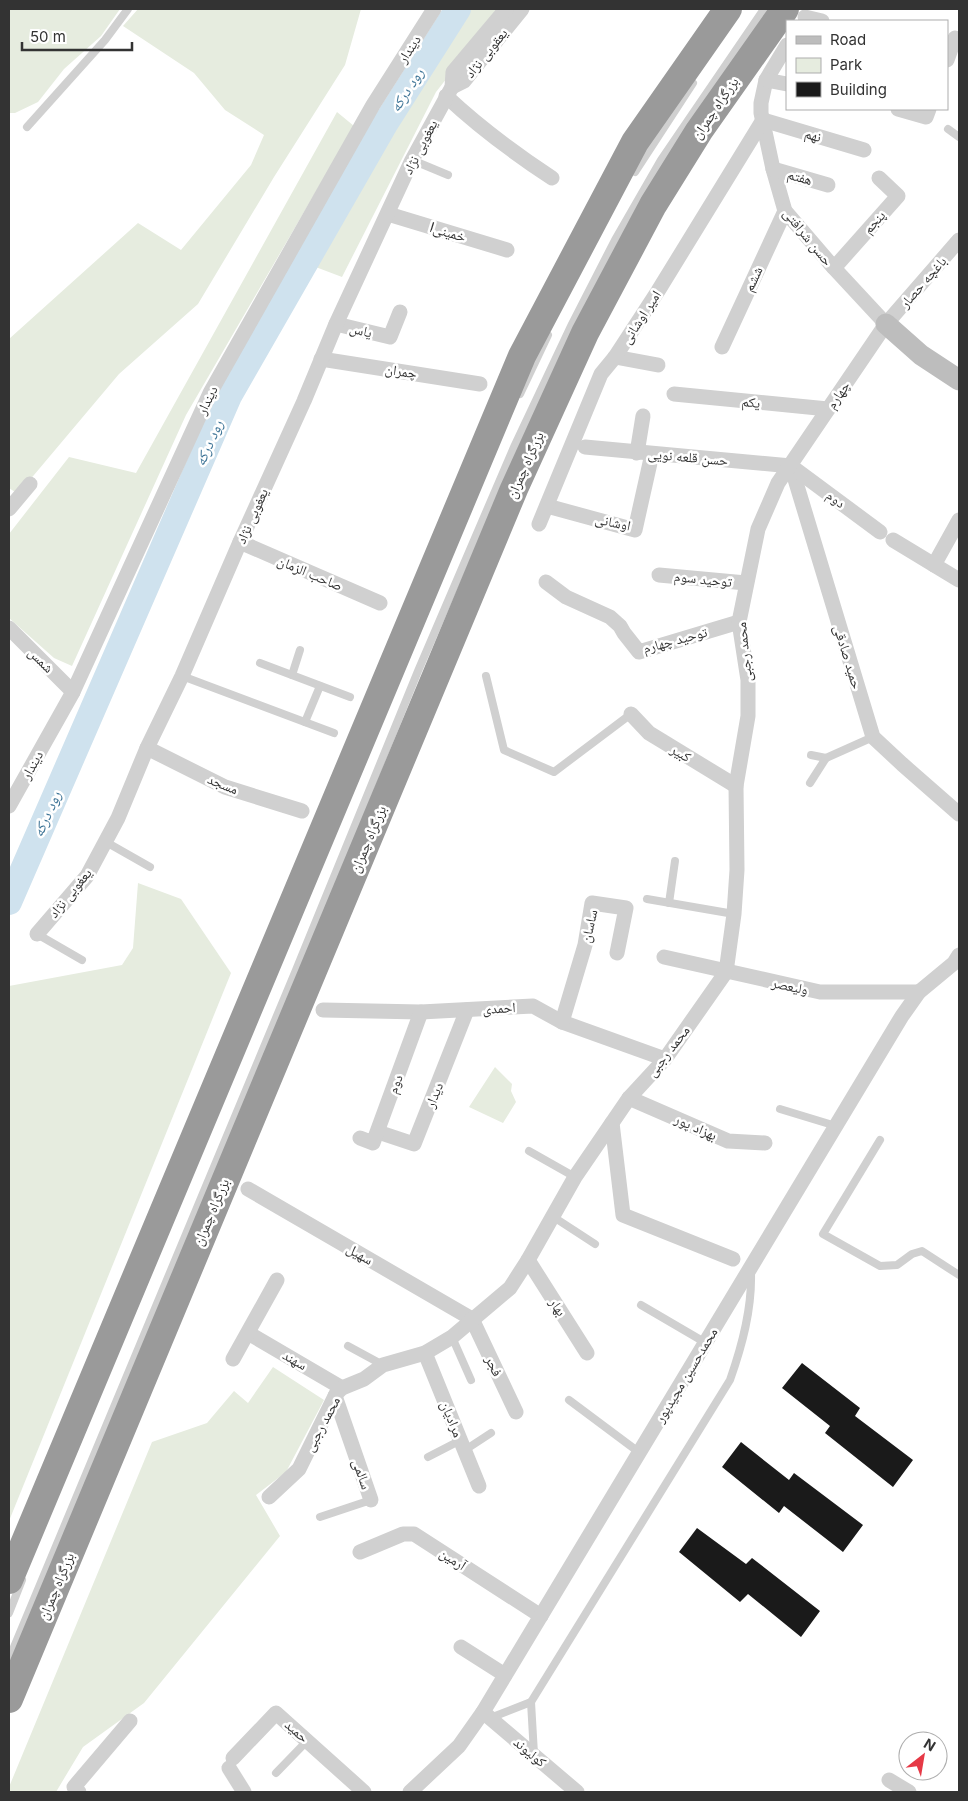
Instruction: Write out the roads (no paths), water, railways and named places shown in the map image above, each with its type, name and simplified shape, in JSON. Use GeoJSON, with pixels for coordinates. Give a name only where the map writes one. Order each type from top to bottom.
{"type":"FeatureCollection","features":[{"type":"Feature","properties":{"kind":"highway"},"geometry":{"type":"LineString","coordinates":[[635,142],[641,115],[650,94],[708,9]]}},
{"type":"Feature","properties":{"kind":"highway"},"geometry":{"type":"LineString","coordinates":[[16,1578],[522,356],[635,142],[728,9]]}},
{"type":"Feature","properties":{"kind":"highway","name":"بزرگراه چمران"},"geometry":{"type":"LineString","coordinates":[[9,1699],[498,526],[585,333],[653,205],[699,131],[786,31]]}},
{"type":"Feature","properties":{"kind":"street","name":"دیندار"},"geometry":{"type":"LineString","coordinates":[[9,806],[73,692],[210,393],[372,105],[434,9]]}},
{"type":"Feature","properties":{"kind":"street","name":"یعقوبی نژاد"},"geometry":{"type":"LineString","coordinates":[[449,92],[453,72],[506,9]]}},
{"type":"Feature","properties":{"kind":"street","name":"یعقوبی نژاد"},"geometry":{"type":"LineString","coordinates":[[449,92],[464,81],[522,9]]}},
{"type":"Feature","properties":{"kind":"street"},"geometry":{"type":"LineString","coordinates":[[801,14],[819,20]]}},
{"type":"Feature","properties":{"kind":"street"},"geometry":{"type":"LineString","coordinates":[[948,57],[954,37]]}},
{"type":"Feature","properties":{"kind":"street","name":"حسن شرافتی"},"geometry":{"type":"LineString","coordinates":[[786,47],[766,80],[761,103],[773,169],[785,212],[886,324],[921,354],[959,380]]}},
{"type":"Feature","properties":{"kind":"street"},"geometry":{"type":"LineString","coordinates":[[766,80],[786,84]]}},
{"type":"Feature","properties":{"kind":"street","name":"یعغوبی نژاد"},"geometry":{"type":"LineString","coordinates":[[37,934],[87,876],[118,818],[147,748],[182,676],[304,401],[336,324],[412,160],[449,92]]}},
{"type":"Feature","properties":{"kind":"street"},"geometry":{"type":"LineString","coordinates":[[449,92],[476,124],[512,152],[552,178]]}},
{"type":"Feature","properties":{"kind":"street"},"geometry":{"type":"LineString","coordinates":[[902,110],[926,117],[929,110]]}},
{"type":"Feature","properties":{"kind":"street","name":"نهم"},"geometry":{"type":"LineString","coordinates":[[763,120],[864,150]]}},
{"type":"Feature","properties":{"kind":"street","name":"امیر اوشانی"},"geometry":{"type":"LineString","coordinates":[[539,524],[601,374],[615,357],[763,120]]}},
{"type":"Feature","properties":{"kind":"street","name":"هفتم"},"geometry":{"type":"LineString","coordinates":[[773,169],[828,185]]}},
{"type":"Feature","properties":{"kind":"street","name":"پنجم"},"geometry":{"type":"LineString","coordinates":[[834,268],[898,196],[879,178]]}},
{"type":"Feature","properties":{"kind":"street","name":"ششم"},"geometry":{"type":"LineString","coordinates":[[722,347],[785,212]]}},
{"type":"Feature","properties":{"kind":"street","name":"lخمینی"},"geometry":{"type":"LineString","coordinates":[[388,214],[507,250]]}},
{"type":"Feature","properties":{"kind":"street","name":"باغچه حصار"},"geometry":{"type":"LineString","coordinates":[[886,324],[959,240]]}},
{"type":"Feature","properties":{"kind":"street","name":"یاس"},"geometry":{"type":"LineString","coordinates":[[336,324],[390,337],[400,312]]}},
{"type":"Feature","properties":{"kind":"street","name":"چهارم"},"geometry":{"type":"LineString","coordinates":[[791,466],[886,324]]}},
{"type":"Feature","properties":{"kind":"street"},"geometry":{"type":"LineString","coordinates":[[615,357],[658,365]]}},
{"type":"Feature","properties":{"kind":"street","name":"چمران"},"geometry":{"type":"LineString","coordinates":[[321,359],[480,384]]}},
{"type":"Feature","properties":{"kind":"street","name":"یکم"},"geometry":{"type":"LineString","coordinates":[[674,394],[828,409]]}},
{"type":"Feature","properties":{"kind":"street"},"geometry":{"type":"LineString","coordinates":[[643,416],[645,453]]}},
{"type":"Feature","properties":{"kind":"street","name":"حسن قلعه نویی"},"geometry":{"type":"LineString","coordinates":[[586,447],[791,466]]}},
{"type":"Feature","properties":{"kind":"street","name":"اوشانی"},"geometry":{"type":"LineString","coordinates":[[547,506],[635,530],[645,453]]}},
{"type":"Feature","properties":{"kind":"street","name":"دوم"},"geometry":{"type":"LineString","coordinates":[[791,466],[887,536],[959,580]]}},
{"type":"Feature","properties":{"kind":"street","name":"محمد رجبی"},"geometry":{"type":"LineString","coordinates":[[269,1496],[299,1469],[339,1392],[364,1379],[383,1365],[425,1353],[452,1337],[510,1288],[575,1177],[629,1098],[665,1059],[726,972],[734,914],[737,870],[736,786],[748,716],[748,680],[739,622],[758,529],[778,483],[791,466]]}},
{"type":"Feature","properties":{"kind":"street","name":"حمید صادقی"},"geometry":{"type":"LineString","coordinates":[[791,466],[873,737]]}},
{"type":"Feature","properties":{"kind":"street"},"geometry":{"type":"LineString","coordinates":[[9,509],[30,484]]}},
{"type":"Feature","properties":{"kind":"street"},"geometry":{"type":"LineString","coordinates":[[934,565],[959,520]]}},
{"type":"Feature","properties":{"kind":"street","name":"صاحب الزمان"},"geometry":{"type":"LineString","coordinates":[[240,542],[380,603]]}},
{"type":"Feature","properties":{"kind":"street","name":"توحید سوم"},"geometry":{"type":"LineString","coordinates":[[659,575],[746,584]]}},
{"type":"Feature","properties":{"kind":"street","name":"توحید چهارم"},"geometry":{"type":"LineString","coordinates":[[546,582],[566,597],[610,617],[620,626],[639,652],[739,622]]}},
{"type":"Feature","properties":{"kind":"street","name":"شمس"},"geometry":{"type":"LineString","coordinates":[[9,628],[73,692]]}},
{"type":"Feature","properties":{"kind":"street","name":"کبیر"},"geometry":{"type":"LineString","coordinates":[[631,714],[649,733],[736,786]]}},
{"type":"Feature","properties":{"kind":"street"},"geometry":{"type":"LineString","coordinates":[[873,737],[959,814]]}},
{"type":"Feature","properties":{"kind":"street","name":"مسجد"},"geometry":{"type":"LineString","coordinates":[[147,748],[225,787],[302,811]]}},
{"type":"Feature","properties":{"kind":"street","name":"ساسان"},"geometry":{"type":"LineString","coordinates":[[562,1022],[585,945],[592,903],[626,908],[617,953]]}},
{"type":"Feature","properties":{"kind":"street","name":"محمدحسین مجیدپور"},"geometry":{"type":"LineString","coordinates":[[410,1792],[459,1746],[486,1715],[505,1675],[902,1016],[919,992],[954,963],[959,955]]}},
{"type":"Feature","properties":{"kind":"street","name":"ولیعصر"},"geometry":{"type":"LineString","coordinates":[[664,957],[820,992],[919,992]]}},
{"type":"Feature","properties":{"kind":"street","name":"احمدی"},"geometry":{"type":"LineString","coordinates":[[323,1010],[421,1012],[533,1006],[562,1022],[665,1059]]}},
{"type":"Feature","properties":{"kind":"street","name":"دیدار"},"geometry":{"type":"LineString","coordinates":[[378,1132],[414,1144],[467,1010]]}},
{"type":"Feature","properties":{"kind":"street","name":"دوم"},"geometry":{"type":"LineString","coordinates":[[378,1132],[421,1012]]}},
{"type":"Feature","properties":{"kind":"street","name":"بهزاد پور"},"geometry":{"type":"LineString","coordinates":[[629,1098],[728,1141],[765,1143]]}},
{"type":"Feature","properties":{"kind":"street"},"geometry":{"type":"LineString","coordinates":[[612,1123],[623,1215],[733,1259]]}},
{"type":"Feature","properties":{"kind":"street"},"geometry":{"type":"LineString","coordinates":[[360,1138],[373,1143],[378,1132]]}},
{"type":"Feature","properties":{"kind":"street","name":"سهیل"},"geometry":{"type":"LineString","coordinates":[[248,1189],[472,1320]]}},
{"type":"Feature","properties":{"kind":"street","name":"بهار"},"geometry":{"type":"LineString","coordinates":[[528,1260],[588,1353]]}},
{"type":"Feature","properties":{"kind":"street"},"geometry":{"type":"LineString","coordinates":[[233,1359],[277,1280]]}},
{"type":"Feature","properties":{"kind":"street","name":"فجر"},"geometry":{"type":"LineString","coordinates":[[472,1320],[516,1412]]}},
{"type":"Feature","properties":{"kind":"street","name":"سهند"},"geometry":{"type":"LineString","coordinates":[[248,1333],[339,1392]]}},
{"type":"Feature","properties":{"kind":"street","name":"مرادیان"},"geometry":{"type":"LineString","coordinates":[[425,1353],[480,1486]]}},
{"type":"Feature","properties":{"kind":"street","name":"سالمی"},"geometry":{"type":"LineString","coordinates":[[339,1392],[371,1500]]}},
{"type":"Feature","properties":{"kind":"street","name":"آرمین"},"geometry":{"type":"LineString","coordinates":[[360,1552],[403,1534],[414,1534],[541,1616]]}},
{"type":"Feature","properties":{"kind":"street"},"geometry":{"type":"LineString","coordinates":[[461,1647],[505,1675]]}},
{"type":"Feature","properties":{"kind":"street","name":"حمید"},"geometry":{"type":"LineString","coordinates":[[244,1792],[231,1763],[276,1713],[364,1792]]}},
{"type":"Feature","properties":{"kind":"street","name":"کولیوند"},"geometry":{"type":"LineString","coordinates":[[486,1715],[577,1792]]}},
{"type":"Feature","properties":{"kind":"street"},"geometry":{"type":"LineString","coordinates":[[75,1790],[130,1722]]}},
{"type":"Feature","properties":{"kind":"street"},"geometry":{"type":"LineString","coordinates":[[889,1780],[909,1792]]}},
{"type":"Feature","properties":{"kind":"lane"},"geometry":{"type":"LineString","coordinates":[[27,127],[105,40],[128,9]]}},
{"type":"Feature","properties":{"kind":"lane"},"geometry":{"type":"LineString","coordinates":[[9,1659],[311,934],[418,671],[514,447],[572,324],[615,240],[661,160],[764,9]]}},
{"type":"Feature","properties":{"kind":"lane"},"geometry":{"type":"LineString","coordinates":[[630,181],[638,165],[698,74]]}},
{"type":"Feature","properties":{"kind":"lane"},"geometry":{"type":"LineString","coordinates":[[948,129],[959,137]]}},
{"type":"Feature","properties":{"kind":"lane"},"geometry":{"type":"LineString","coordinates":[[412,160],[448,175]]}},
{"type":"Feature","properties":{"kind":"lane"},"geometry":{"type":"LineString","coordinates":[[516,405],[554,324]]}},
{"type":"Feature","properties":{"kind":"lane"},"geometry":{"type":"LineString","coordinates":[[292,675],[300,650]]}},
{"type":"Feature","properties":{"kind":"lane"},"geometry":{"type":"LineString","coordinates":[[260,663],[350,697]]}},
{"type":"Feature","properties":{"kind":"lane"},"geometry":{"type":"LineString","coordinates":[[182,676],[334,733]]}},
{"type":"Feature","properties":{"kind":"lane"},"geometry":{"type":"LineString","coordinates":[[486,676],[504,750],[554,772],[631,714]]}},
{"type":"Feature","properties":{"kind":"lane"},"geometry":{"type":"LineString","coordinates":[[305,722],[320,686]]}},
{"type":"Feature","properties":{"kind":"lane"},"geometry":{"type":"LineString","coordinates":[[810,783],[826,758],[873,737]]}},
{"type":"Feature","properties":{"kind":"lane"},"geometry":{"type":"LineString","coordinates":[[811,755],[826,758]]}},
{"type":"Feature","properties":{"kind":"lane"},"geometry":{"type":"LineString","coordinates":[[106,842],[150,867]]}},
{"type":"Feature","properties":{"kind":"lane"},"geometry":{"type":"LineString","coordinates":[[669,903],[674,861]]}},
{"type":"Feature","properties":{"kind":"lane"},"geometry":{"type":"LineString","coordinates":[[647,899],[734,914]]}},
{"type":"Feature","properties":{"kind":"lane"},"geometry":{"type":"LineString","coordinates":[[37,934],[82,960]]}},
{"type":"Feature","properties":{"kind":"lane"},"geometry":{"type":"LineString","coordinates":[[780,1109],[836,1126]]}},
{"type":"Feature","properties":{"kind":"lane"},"geometry":{"type":"LineString","coordinates":[[880,1140],[823,1234],[880,1266],[897,1265],[912,1254],[922,1251],[959,1275]]}},
{"type":"Feature","properties":{"kind":"lane"},"geometry":{"type":"LineString","coordinates":[[529,1151],[575,1177]]}},
{"type":"Feature","properties":{"kind":"lane"},"geometry":{"type":"LineString","coordinates":[[552,1216],[595,1244]]}},
{"type":"Feature","properties":{"kind":"lane"},"geometry":{"type":"LineString","coordinates":[[534,1756],[530,1702],[730,1380],[743,1342],[751,1287],[750,1268]]}},
{"type":"Feature","properties":{"kind":"lane"},"geometry":{"type":"LineString","coordinates":[[641,1305],[706,1343]]}},
{"type":"Feature","properties":{"kind":"lane"},"geometry":{"type":"LineString","coordinates":[[452,1337],[471,1380]]}},
{"type":"Feature","properties":{"kind":"lane"},"geometry":{"type":"LineString","coordinates":[[348,1346],[383,1365]]}},
{"type":"Feature","properties":{"kind":"lane"},"geometry":{"type":"LineString","coordinates":[[569,1400],[640,1452]]}},
{"type":"Feature","properties":{"kind":"lane"},"geometry":{"type":"LineString","coordinates":[[428,1457],[491,1433]]}},
{"type":"Feature","properties":{"kind":"lane","name":"سالمی"},"geometry":{"type":"LineString","coordinates":[[320,1517],[371,1500]]}},
{"type":"Feature","properties":{"kind":"lane"},"geometry":{"type":"LineString","coordinates":[[9,1613],[16,1578]]}},
{"type":"Feature","properties":{"kind":"lane"},"geometry":{"type":"LineString","coordinates":[[486,1715],[530,1702]]}},
{"type":"Feature","properties":{"kind":"lane"},"geometry":{"type":"LineString","coordinates":[[276,1773],[307,1741]]}},
{"type":"Feature","properties":{"kind":"waterway","name":"رود درکه"},"geometry":{"type":"LineString","coordinates":[[9,902],[229,396],[385,124],[458,9]]}}]}
